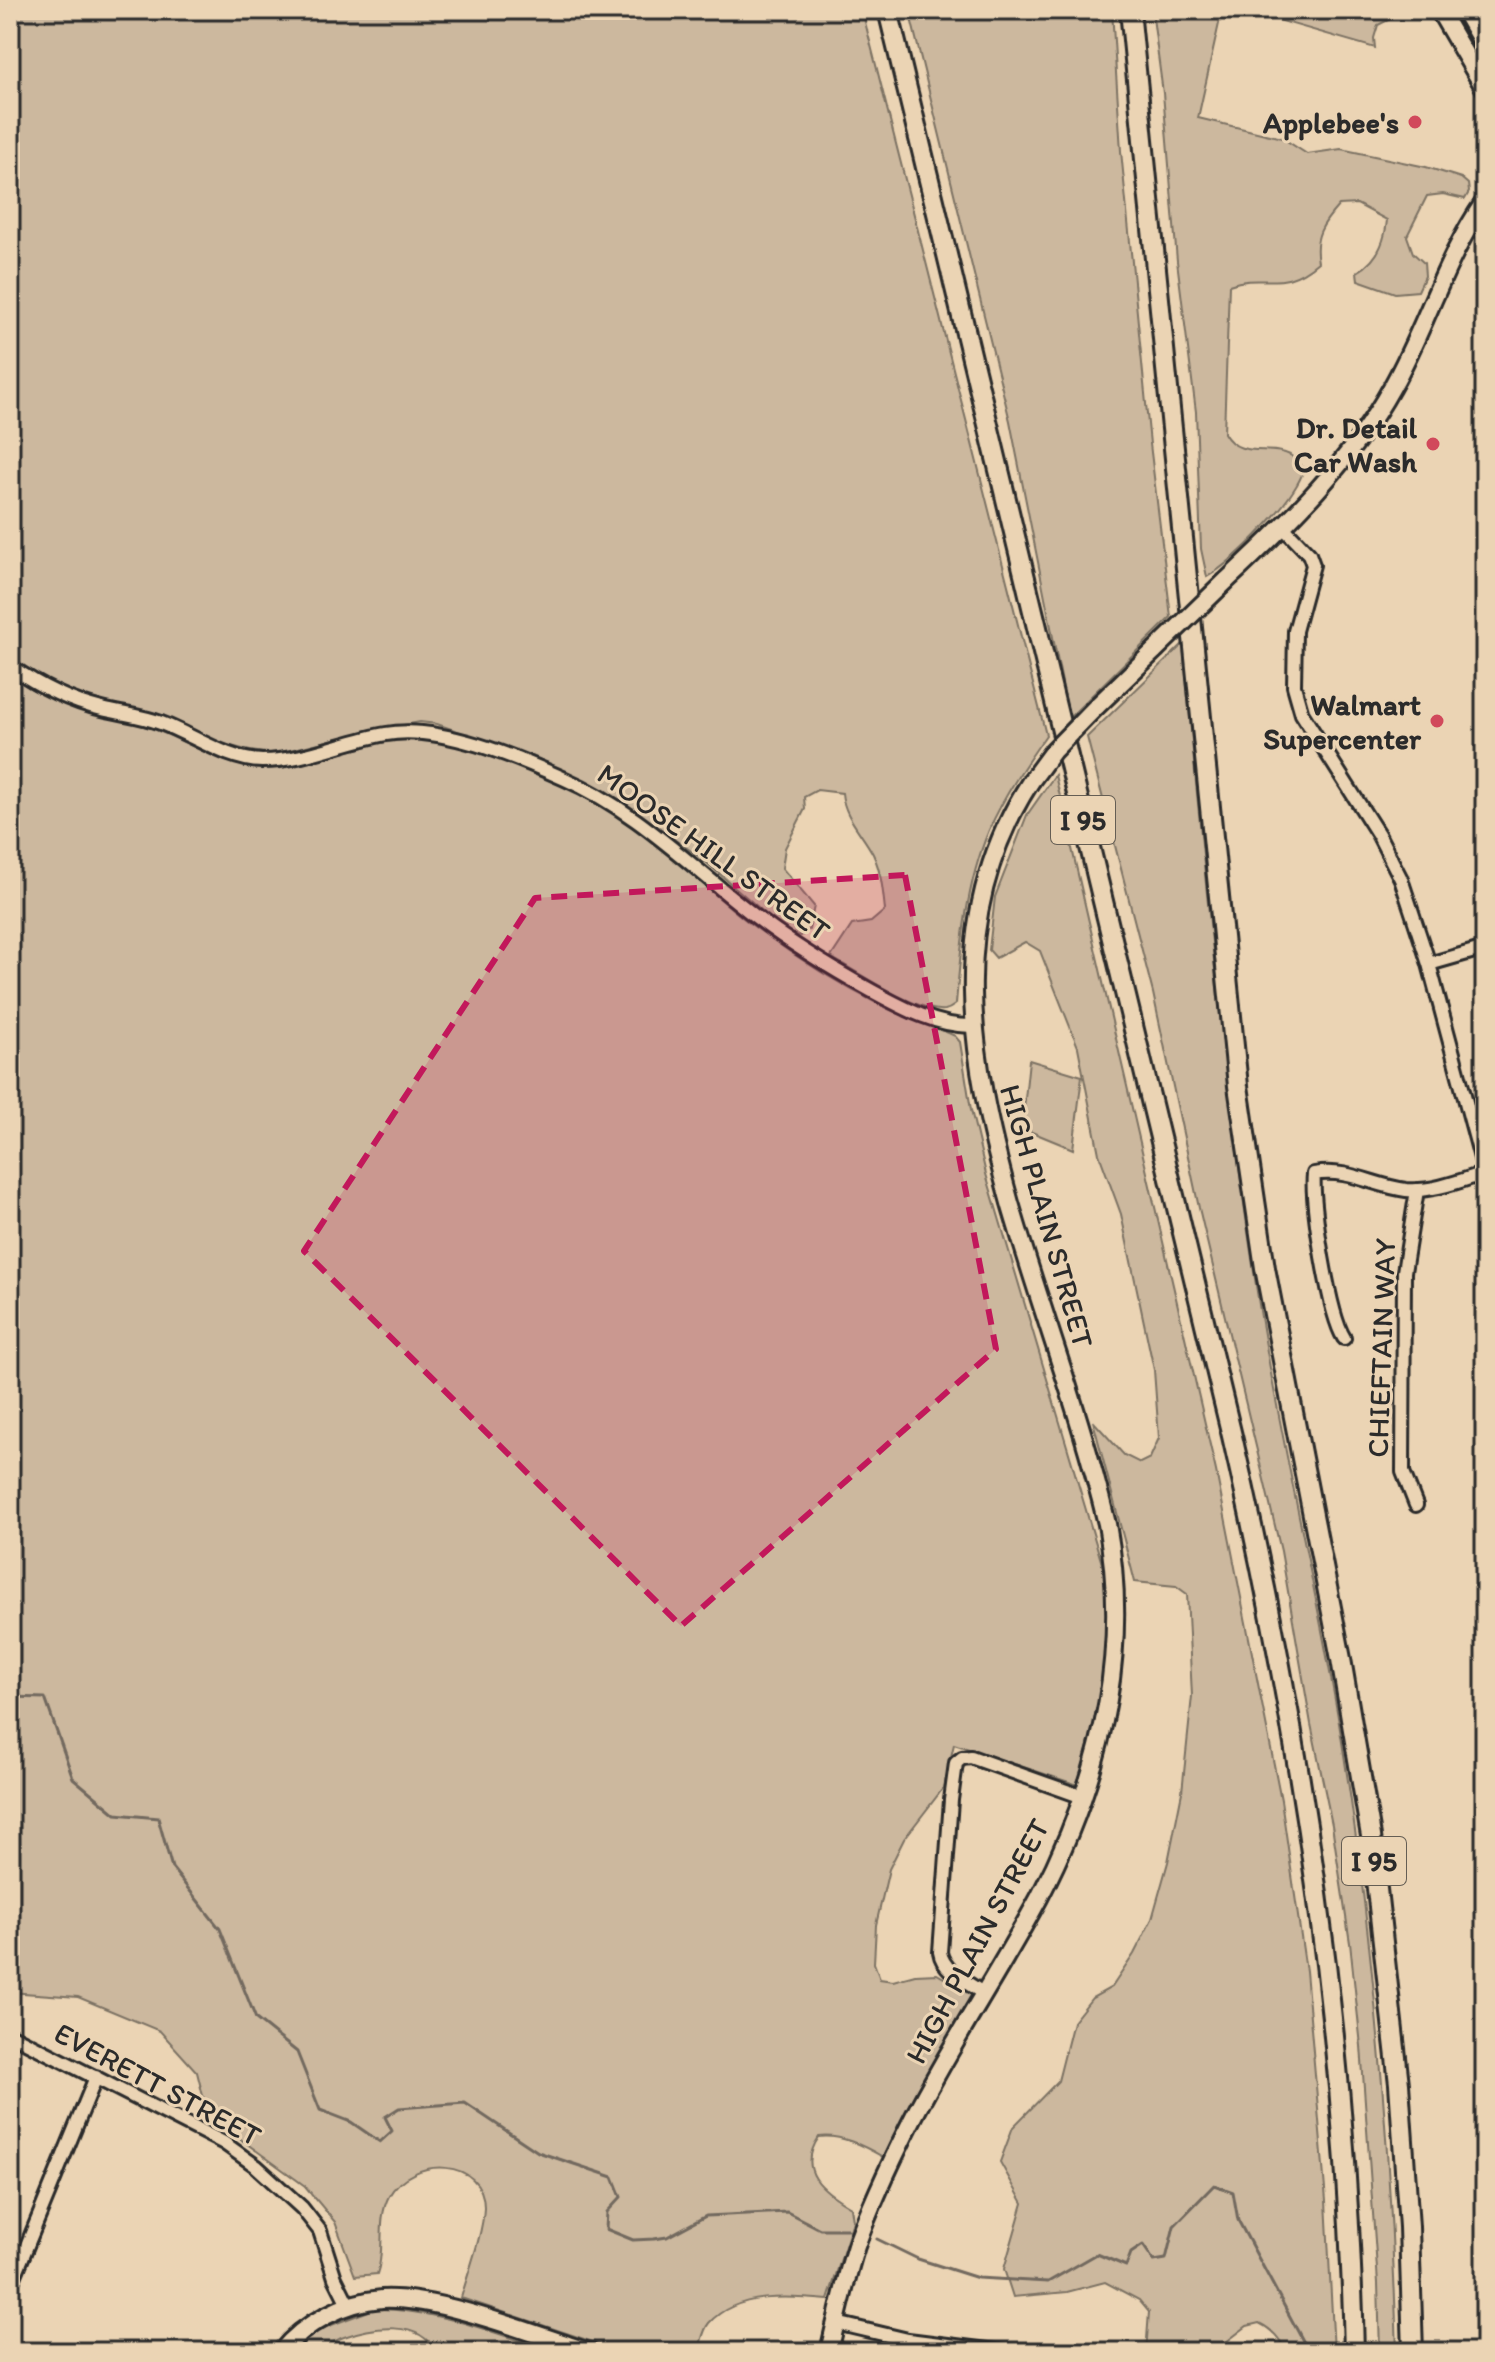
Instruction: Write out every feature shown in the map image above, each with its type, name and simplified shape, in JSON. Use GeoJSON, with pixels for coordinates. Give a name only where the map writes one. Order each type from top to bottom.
{"type":"FeatureCollection","features":[{"type":"Feature","properties":{"kind":"highway","name":"I 95"},"geometry":{"type":"LineString","coordinates":[[888,10],[1232,1436],[1275,1630],[1311,1843],[1332,2004],[1344,2147],[1354,2352]]}},
{"type":"Feature","properties":{"kind":"highway","name":"I 95"},"geometry":{"type":"LineString","coordinates":[[1130,10],[1236,1073],[1265,1268],[1343,1671],[1371,1836],[1399,2084],[1409,2227],[1413,2352]]}},
{"type":"Feature","properties":{"kind":"main road"},"geometry":{"type":"LineString","coordinates":[[1439,10],[1485,89]]}},
{"type":"Feature","properties":{"kind":"main road"},"geometry":{"type":"LineString","coordinates":[[1464,10],[1485,47]]}},
{"type":"Feature","properties":{"kind":"main road","name":"HIGH PLAIN STREET"},"geometry":{"type":"LineString","coordinates":[[829,2352],[856,2247],[881,2185],[921,2104],[1040,1895],[1083,1797],[1103,1726],[1116,1652],[1117,1605],[1112,1548],[1102,1502],[994,1145],[979,1074],[972,969],[980,903],[1004,829],[1031,781],[1053,751],[1283,527],[1333,473],[1385,399],[1408,357],[1460,243],[1485,201]]}},
{"type":"Feature","properties":{"kind":"main road"},"geometry":{"type":"LineString","coordinates":[[281,2352],[309,2327],[349,2306],[382,2299],[427,2304],[589,2352]]}},
{"type":"Feature","properties":{"kind":"street"},"geometry":{"type":"LineString","coordinates":[[1283,527],[1309,554],[1313,565],[1297,618],[1294,646],[1294,686],[1302,714],[1389,854],[1401,879],[1429,964],[1485,1173],[1445,1186],[1417,1190],[1396,1188],[1345,1173],[1314,1174],[1314,1194],[1332,1309],[1344,1338]]}},
{"type":"Feature","properties":{"kind":"street","name":"MOOSE HILL STREET"},"geometry":{"type":"LineString","coordinates":[[10,666],[41,686],[76,702],[161,723],[255,761],[282,760],[387,733],[415,731],[446,736],[535,766],[583,788],[634,819],[678,851],[750,913],[845,976],[921,1015],[957,1025],[974,1026]]}},
{"type":"Feature","properties":{"kind":"street"},"geometry":{"type":"LineString","coordinates":[[1429,964],[1485,948]]}},
{"type":"Feature","properties":{"kind":"street","name":"CHIEFTAIN WAY"},"geometry":{"type":"LineString","coordinates":[[1416,1505],[1403,1472],[1404,1272],[1417,1190]]}},
{"type":"Feature","properties":{"kind":"street"},"geometry":{"type":"LineString","coordinates":[[984,1994],[950,1970],[941,1959],[940,1952],[956,1763],[962,1758],[971,1757],[1083,1797]]}},
{"type":"Feature","properties":{"kind":"street","name":"EVERETT STREET"},"geometry":{"type":"LineString","coordinates":[[10,2034],[224,2143],[256,2166],[302,2208],[320,2231],[335,2278],[349,2306]]}},
{"type":"Feature","properties":{"kind":"street"},"geometry":{"type":"LineString","coordinates":[[10,2287],[96,2077]]}},
{"type":"Feature","properties":{"kind":"street"},"geometry":{"type":"LineString","coordinates":[[836,2323],[908,2340],[1004,2352]]}},
{"type":"Feature","properties":{"kind":"highlighted area"},"geometry":{"type":"Polygon","coordinates":[[[905,875],[996,1349],[681,1626],[304,1251],[535,898],[905,875]]]}},
{"type":"Feature","properties":{"kind":"shaded area"},"geometry":{"type":"Polygon","coordinates":[[[10,10],[862,10],[1046,735],[1001,805],[981,851],[966,916],[956,1004],[945,1010],[919,1005],[831,957],[852,925],[871,922],[885,910],[876,861],[850,817],[842,793],[817,790],[804,797],[805,809],[785,848],[782,868],[814,906],[809,930],[801,936],[780,926],[700,857],[605,792],[568,772],[483,740],[437,724],[420,722],[273,754],[250,751],[216,742],[173,722],[76,696],[49,684],[10,659],[10,10]]]}},
{"type":"Feature","properties":{"kind":"shaded area"},"geometry":{"type":"Polygon","coordinates":[[[909,10],[1112,10],[1121,151],[1150,444],[1171,617],[1069,718],[1010,421],[909,10]]]}},
{"type":"Feature","properties":{"kind":"shaded area"},"geometry":{"type":"Polygon","coordinates":[[[1152,10],[1222,10],[1198,118],[1282,138],[1307,154],[1341,149],[1426,167],[1461,178],[1468,184],[1469,192],[1465,199],[1443,194],[1427,196],[1407,236],[1413,253],[1424,263],[1425,276],[1418,291],[1395,293],[1358,280],[1357,272],[1369,263],[1378,250],[1387,220],[1357,204],[1339,205],[1328,218],[1318,238],[1318,262],[1305,272],[1283,280],[1253,280],[1229,285],[1224,433],[1230,441],[1246,449],[1290,455],[1304,469],[1289,497],[1263,528],[1207,577],[1201,549],[1196,412],[1177,261],[1163,93],[1152,10]]]}},
{"type":"Feature","properties":{"kind":"shaded area"},"geometry":{"type":"Polygon","coordinates":[[[1244,10],[1408,10],[1378,25],[1375,48],[1244,10]]]}},
{"type":"Feature","properties":{"kind":"shaded area"},"geometry":{"type":"Polygon","coordinates":[[[1183,644],[1215,971],[1246,1217],[1277,1404],[1339,1723],[1361,1880],[1385,2116],[1397,2352],[1380,2352],[1361,2046],[1350,1943],[1332,1825],[1281,1551],[1199,1208],[1153,993],[1087,737],[1183,644]]]}},
{"type":"Feature","properties":{"kind":"shaded area"},"geometry":{"type":"Polygon","coordinates":[[[10,675],[44,695],[156,730],[243,766],[275,768],[296,765],[377,744],[419,740],[468,748],[496,757],[552,780],[630,824],[745,920],[819,971],[882,1006],[955,1036],[960,1042],[986,1174],[1105,1574],[1107,1640],[1102,1691],[1078,1785],[954,1744],[944,1787],[904,1839],[889,1869],[876,1925],[874,1963],[880,1979],[893,1981],[915,1975],[937,1974],[973,1995],[883,2157],[836,2137],[819,2137],[813,2149],[810,2160],[816,2179],[851,2207],[853,2221],[828,2300],[781,2297],[749,2301],[721,2313],[709,2323],[698,2352],[623,2352],[461,2298],[484,2208],[481,2191],[473,2179],[460,2171],[446,2168],[414,2174],[400,2183],[389,2196],[382,2225],[377,2274],[355,2276],[335,2222],[305,2186],[228,2130],[204,2100],[197,2072],[160,2031],[78,1997],[10,1992],[10,675]]]}},
{"type":"Feature","properties":{"kind":"shaded area"},"geometry":{"type":"Polygon","coordinates":[[[1055,775],[1216,1471],[1281,1800],[1306,1971],[1326,2201],[1334,2352],[1287,2352],[1275,2335],[1259,2323],[1247,2326],[1213,2352],[1146,2352],[1149,2312],[1139,2300],[1105,2282],[1067,2292],[1013,2297],[1004,2269],[1023,2203],[1000,2162],[1013,2127],[1058,2081],[1073,2022],[1092,1998],[1112,1987],[1152,1919],[1168,1862],[1182,1792],[1192,1696],[1187,1594],[1176,1586],[1135,1582],[1093,1421],[1124,1455],[1140,1463],[1150,1458],[1159,1438],[1154,1370],[1121,1214],[1099,1154],[1078,1047],[1040,951],[1025,942],[996,958],[989,950],[995,897],[1027,815],[1055,775]]]}},
{"type":"Feature","properties":{"kind":"shaded area"},"geometry":{"type":"Polygon","coordinates":[[[1029,1060],[1082,1076],[1073,1149],[1022,1128],[1029,1060]]]}},
{"type":"Feature","properties":{"kind":"shaded area"},"geometry":{"type":"Polygon","coordinates":[[[374,2309],[442,2317],[551,2352],[435,2352],[419,2334],[394,2328],[355,2333],[315,2352],[290,2352],[313,2332],[374,2309]]]}},
{"type":"Feature","properties":{"kind":"waterway"},"geometry":{"type":"LineString","coordinates":[[10,1697],[45,1698],[73,1778],[116,1814],[158,1818],[172,1868],[220,1929],[256,2019],[297,2052],[320,2110],[351,2122],[380,2142],[392,2131],[385,2117],[399,2108],[465,2103],[538,2152],[613,2177],[621,2197],[607,2212],[606,2229],[633,2240],[667,2237],[706,2216],[787,2212],[820,2229],[847,2229]]}},
{"type":"Feature","properties":{"kind":"waterway"},"geometry":{"type":"LineString","coordinates":[[877,2239],[918,2259],[978,2278],[1048,2282],[1097,2254],[1126,2266],[1131,2253],[1143,2245],[1154,2261],[1166,2259],[1174,2226],[1214,2185],[1233,2192],[1238,2220],[1309,2352]]}},
{"type":"Feature","properties":{"kind":"place","name":"Applebee's"},"geometry":{"type":"Point","coordinates":[1415,122]}},
{"type":"Feature","properties":{"kind":"place","name":"Dr. Detail Car Wash"},"geometry":{"type":"Point","coordinates":[1433,444]}},
{"type":"Feature","properties":{"kind":"place","name":"Walmart Supercenter"},"geometry":{"type":"Point","coordinates":[1437,721]}}]}
